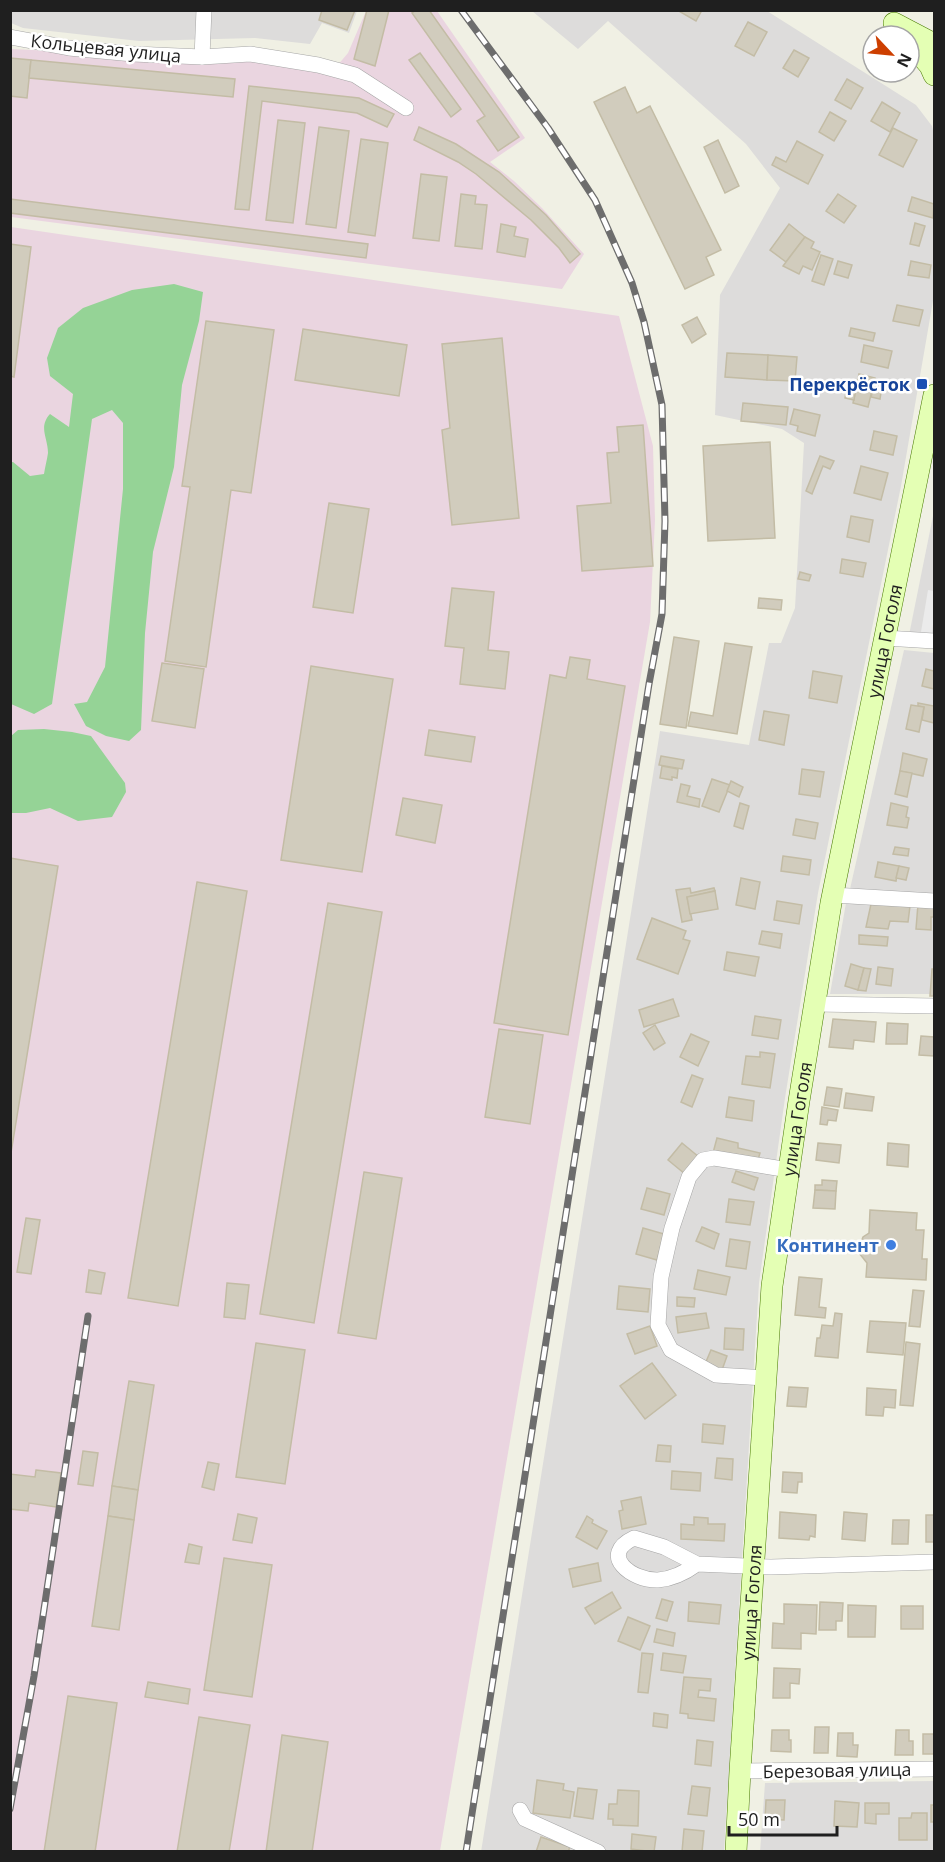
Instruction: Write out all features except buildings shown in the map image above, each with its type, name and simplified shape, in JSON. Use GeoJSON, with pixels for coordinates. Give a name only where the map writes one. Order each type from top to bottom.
{"type":"FeatureCollection","features":[{"type":"Feature","properties":{"kind":"main road"},"geometry":{"type":"LineString","coordinates":[[893,23],[934,44]]}},
{"type":"Feature","properties":{"kind":"main road"},"geometry":{"type":"LineString","coordinates":[[921,55],[934,75]]}},
{"type":"Feature","properties":{"kind":"main road","name":"улица Гоголя"},"geometry":{"type":"LineString","coordinates":[[736,1851],[772,1286],[832,895],[934,395]]}},
{"type":"Feature","properties":{"kind":"street","name":"Кольцевая улица"},"geometry":{"type":"LineString","coordinates":[[202,57],[204,10]]}},
{"type":"Feature","properties":{"kind":"street","name":"Кольцевая улица"},"geometry":{"type":"LineString","coordinates":[[10,37],[69,48],[133,54],[202,57],[250,54],[318,65],[355,75],[406,108]]}},
{"type":"Feature","properties":{"kind":"street"},"geometry":{"type":"LineString","coordinates":[[885,638],[934,641]]}},
{"type":"Feature","properties":{"kind":"street"},"geometry":{"type":"LineString","coordinates":[[832,895],[934,901]]}},
{"type":"Feature","properties":{"kind":"street"},"geometry":{"type":"LineString","coordinates":[[815,1004],[934,1006]]}},
{"type":"Feature","properties":{"kind":"street"},"geometry":{"type":"LineString","coordinates":[[766,1378],[716,1375],[671,1350],[658,1325],[661,1277],[672,1228],[689,1177],[703,1160],[714,1158],[789,1170]]}},
{"type":"Feature","properties":{"kind":"street"},"geometry":{"type":"LineString","coordinates":[[697,1564],[753,1566],[934,1562]]}},
{"type":"Feature","properties":{"kind":"street","name":"Березовая улица"},"geometry":{"type":"LineString","coordinates":[[740,1771],[934,1769]]}},
{"type":"Feature","properties":{"kind":"street"},"geometry":{"type":"LineString","coordinates":[[520,1810],[525,1819],[598,1851]]}},
{"type":"Feature","properties":{"kind":"shaded area"},"geometry":{"type":"Polygon","coordinates":[[[11,10],[357,11],[349,33],[322,23],[310,44],[255,38],[139,41],[23,28],[11,23],[11,10]]]}},
{"type":"Feature","properties":{"kind":"shaded area"},"geometry":{"type":"Polygon","coordinates":[[[366,11],[437,11],[525,138],[490,162],[542,208],[584,254],[562,289],[11,217],[11,49],[230,59],[331,73],[348,53],[366,11]]]}},
{"type":"Feature","properties":{"kind":"shaded area"},"geometry":{"type":"Polygon","coordinates":[[[532,11],[767,11],[861,70],[861,84],[883,84],[916,105],[932,126],[934,135],[934,295],[901,486],[818,893],[785,1098],[759,1283],[724,1851],[481,1852],[660,731],[749,745],[769,643],[781,643],[795,608],[804,443],[782,429],[715,415],[720,295],[780,188],[746,144],[608,21],[578,49],[532,11]]]}},
{"type":"Feature","properties":{"kind":"shaded area"},"geometry":{"type":"Polygon","coordinates":[[[11,227],[619,316],[653,446],[655,520],[650,622],[440,1851],[11,1852],[11,227]]]}},
{"type":"Feature","properties":{"kind":"shaded area"},"geometry":{"type":"Polygon","coordinates":[[[934,511],[934,637],[909,635],[934,511]]]}},
{"type":"Feature","properties":{"kind":"shaded area"},"geometry":{"type":"Polygon","coordinates":[[[928,590],[934,591],[932,634],[921,632],[928,590]]]}},
{"type":"Feature","properties":{"kind":"shaded area"},"geometry":{"type":"Polygon","coordinates":[[[904,650],[934,653],[934,894],[850,889],[904,650]]]}},
{"type":"Feature","properties":{"kind":"shaded area"},"geometry":{"type":"Polygon","coordinates":[[[846,903],[934,910],[934,994],[830,994],[846,903]]]}},
{"type":"Feature","properties":{"kind":"shaded area"},"geometry":{"type":"Polygon","coordinates":[[[934,1781],[934,1851],[760,1852],[765,1783],[934,1781]]]}},
{"type":"Feature","properties":{"kind":"green space"},"geometry":{"type":"Polygon","coordinates":[[[174,284],[203,292],[199,321],[182,385],[174,467],[153,552],[145,633],[141,730],[129,741],[106,736],[86,726],[74,704],[87,702],[105,667],[123,489],[123,423],[112,410],[92,419],[52,704],[34,714],[11,704],[11,462],[30,476],[44,474],[48,453],[44,428],[46,419],[50,414],[69,427],[73,394],[50,376],[47,358],[58,328],[83,308],[132,290],[174,284]]]}},
{"type":"Feature","properties":{"kind":"green space"},"geometry":{"type":"Polygon","coordinates":[[[44,729],[91,736],[125,783],[126,792],[112,817],[78,821],[50,808],[26,813],[11,813],[11,736],[18,730],[44,729]]]}},
{"type":"Feature","properties":{"kind":"railway"},"geometry":{"type":"LineString","coordinates":[[461,10],[548,128],[595,200],[632,283],[644,322],[662,405],[665,521],[662,614],[649,684],[466,1852]]}},
{"type":"Feature","properties":{"kind":"railway"},"geometry":{"type":"LineString","coordinates":[[10,1809],[34,1676],[88,1316]]}},
{"type":"Feature","properties":{"kind":"place","name":"Перекрёсток"},"geometry":{"type":"Point","coordinates":[922,384]}},
{"type":"Feature","properties":{"kind":"place","name":"Континент"},"geometry":{"type":"Point","coordinates":[891,1245]}}]}
